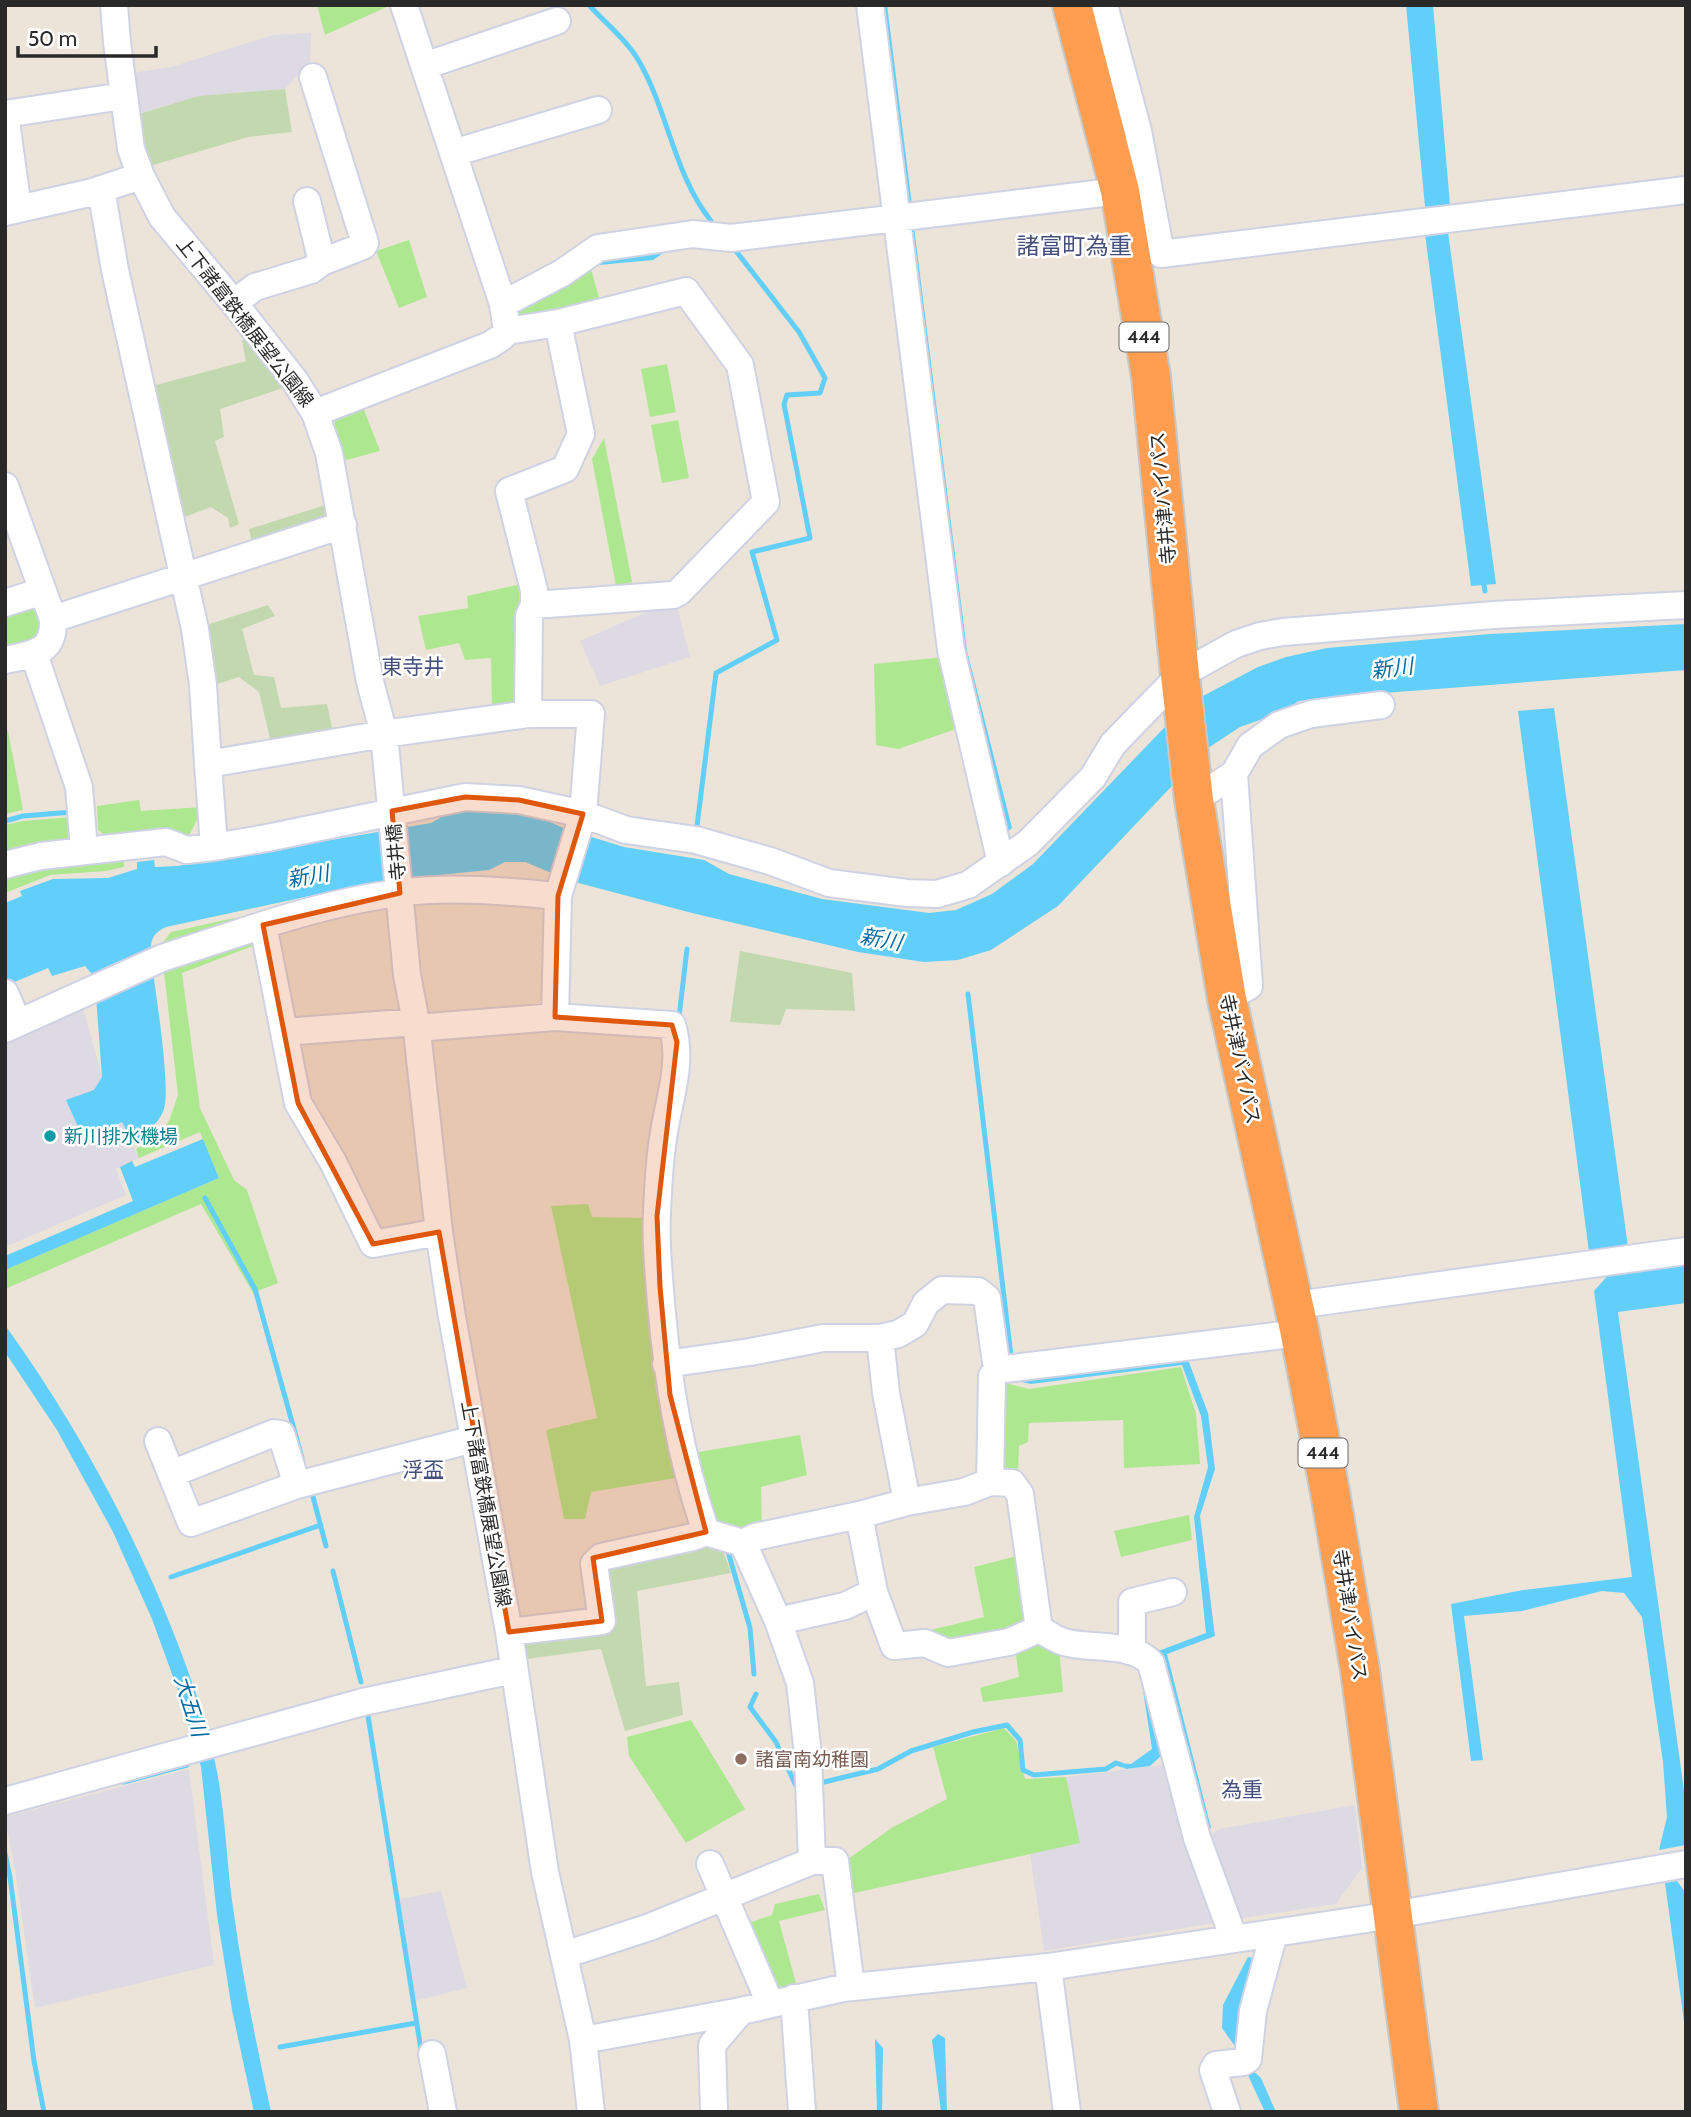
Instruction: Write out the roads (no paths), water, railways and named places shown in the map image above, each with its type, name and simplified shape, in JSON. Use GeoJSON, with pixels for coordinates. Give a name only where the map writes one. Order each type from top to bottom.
{"type":"FeatureCollection","features":[{"type":"Feature","properties":{"kind":"highway","name":"寺井津バイパス"},"geometry":{"type":"LineString","coordinates":[[1072,5],[1135,189],[1180,675],[1195,800],[1227,999],[1297,1320],[1360,1670],[1419,2112]]}},
{"type":"Feature","properties":{"kind":"street","name":"上下諸富鉄橋展望公園線"},"geometry":{"type":"LineString","coordinates":[[114,5],[131,149],[141,176],[162,217],[295,381],[315,413],[330,453],[370,682],[384,734],[392,811]]}},
{"type":"Feature","properties":{"kind":"street"},"geometry":{"type":"LineString","coordinates":[[404,5],[503,304],[507,331]]}},
{"type":"Feature","properties":{"kind":"street"},"geometry":{"type":"LineString","coordinates":[[870,5],[951,650],[1002,863]]}},
{"type":"Feature","properties":{"kind":"street"},"geometry":{"type":"LineString","coordinates":[[1104,5],[1138,131],[1135,189],[1161,254],[1686,190]]}},
{"type":"Feature","properties":{"kind":"street"},"geometry":{"type":"LineString","coordinates":[[424,66],[556,21]]}},
{"type":"Feature","properties":{"kind":"street"},"geometry":{"type":"LineString","coordinates":[[234,303],[254,287],[311,270],[322,261],[365,243],[313,77]]}},
{"type":"Feature","properties":{"kind":"street"},"geometry":{"type":"LineString","coordinates":[[123,96],[5,114],[12,211],[141,176]]}},
{"type":"Feature","properties":{"kind":"street"},"geometry":{"type":"LineString","coordinates":[[453,153],[598,110]]}},
{"type":"Feature","properties":{"kind":"street"},"geometry":{"type":"LineString","coordinates":[[101,189],[115,270],[195,628],[203,685],[214,847]]}},
{"type":"Feature","properties":{"kind":"street"},"geometry":{"type":"LineString","coordinates":[[503,304],[562,273],[598,248],[693,234],[731,238],[1135,189]]}},
{"type":"Feature","properties":{"kind":"street"},"geometry":{"type":"LineString","coordinates":[[307,201],[322,261]]}},
{"type":"Feature","properties":{"kind":"street"},"geometry":{"type":"LineString","coordinates":[[315,413],[490,345],[507,331],[558,323],[686,291],[740,365],[766,502],[679,592],[673,595],[534,605]]}},
{"type":"Feature","properties":{"kind":"street"},"geometry":{"type":"LineString","coordinates":[[527,714],[529,615],[534,605],[534,590],[509,491],[565,468],[581,434],[558,323]]}},
{"type":"Feature","properties":{"kind":"street"},"geometry":{"type":"LineString","coordinates":[[5,486],[53,619],[54,631],[47,647],[34,654],[5,660]]}},
{"type":"Feature","properties":{"kind":"street"},"geometry":{"type":"LineString","coordinates":[[53,619],[343,525]]}},
{"type":"Feature","properties":{"kind":"street"},"geometry":{"type":"LineString","coordinates":[[5,603],[43,591]]}},
{"type":"Feature","properties":{"kind":"street"},"geometry":{"type":"LineString","coordinates":[[5,864],[84,850],[166,842],[187,850],[214,847],[465,797],[519,800],[626,830],[696,840],[770,861],[829,883],[906,894],[937,894],[968,885],[1028,843],[1093,777],[1112,744],[1180,675],[1236,644],[1283,632],[1494,615],[1686,605]]}},
{"type":"Feature","properties":{"kind":"street"},"geometry":{"type":"LineString","coordinates":[[34,654],[79,787],[84,850]]}},
{"type":"Feature","properties":{"kind":"street"},"geometry":{"type":"LineString","coordinates":[[1195,800],[1234,774],[1250,747],[1279,725],[1311,713],[1381,705]]}},
{"type":"Feature","properties":{"kind":"street"},"geometry":{"type":"LineString","coordinates":[[208,764],[384,734],[527,714],[592,715],[583,817],[559,891],[555,1017]]}},
{"type":"Feature","properties":{"kind":"street"},"geometry":{"type":"LineString","coordinates":[[1227,999],[1249,986],[1234,774]]}},
{"type":"Feature","properties":{"kind":"street","name":"寺井橋"},"geometry":{"type":"LineString","coordinates":[[392,811],[400,892]]}},
{"type":"Feature","properties":{"kind":"street"},"geometry":{"type":"LineString","coordinates":[[5,993],[11,1025],[162,958],[312,909],[400,892],[481,889],[559,891]]}},
{"type":"Feature","properties":{"kind":"street","name":"上下諸富鉄橋展望公園線"},"geometry":{"type":"LineString","coordinates":[[400,892],[407,975],[416,1025],[439,1232],[451,1311],[509,1632],[545,1872],[583,2040],[590,2112]]}},
{"type":"Feature","properties":{"kind":"street"},"geometry":{"type":"LineString","coordinates":[[263,925],[298,1103],[333,1162],[373,1244],[439,1232]]}},
{"type":"Feature","properties":{"kind":"street"},"geometry":{"type":"LineString","coordinates":[[284,1032],[555,1017],[672,1025],[677,1042],[674,1092],[663,1139],[657,1216],[666,1364],[670,1395],[690,1485],[706,1532]]}},
{"type":"Feature","properties":{"kind":"street"},"geometry":{"type":"LineString","coordinates":[[990,1482],[992,1376],[997,1370],[1283,1335],[1311,1303],[1686,1251]]}},
{"type":"Feature","properties":{"kind":"street"},"geometry":{"type":"LineString","coordinates":[[666,1364],[823,1338],[880,1338],[898,1334],[915,1324],[926,1303],[942,1290],[978,1291],[987,1298],[997,1370]]}},
{"type":"Feature","properties":{"kind":"street"},"geometry":{"type":"LineString","coordinates":[[880,1338],[886,1393],[907,1502]]}},
{"type":"Feature","properties":{"kind":"street"},"geometry":{"type":"LineString","coordinates":[[171,1474],[274,1433],[281,1434],[297,1485]]}},
{"type":"Feature","properties":{"kind":"street"},"geometry":{"type":"LineString","coordinates":[[158,1441],[191,1523],[297,1485],[474,1440]]}},
{"type":"Feature","properties":{"kind":"street"},"geometry":{"type":"LineString","coordinates":[[509,1632],[602,1621],[594,1564],[601,1557],[706,1532],[743,1543],[755,1537],[859,1516],[907,1502],[964,1492],[990,1482],[1012,1482],[1020,1494],[1039,1629]]}},
{"type":"Feature","properties":{"kind":"street"},"geometry":{"type":"LineString","coordinates":[[859,1516],[874,1592],[894,1646],[925,1643],[948,1653],[1009,1642],[1039,1629]]}},
{"type":"Feature","properties":{"kind":"street"},"geometry":{"type":"LineString","coordinates":[[743,1543],[778,1621],[800,1683],[808,1755],[812,1861]]}},
{"type":"Feature","properties":{"kind":"street"},"geometry":{"type":"LineString","coordinates":[[778,1621],[845,1606],[874,1592]]}},
{"type":"Feature","properties":{"kind":"street"},"geometry":{"type":"LineString","coordinates":[[1173,1592],[1132,1602],[1132,1645],[1142,1657],[1197,1838],[1234,1939]]}},
{"type":"Feature","properties":{"kind":"street"},"geometry":{"type":"LineString","coordinates":[[1039,1629],[1063,1642],[1142,1657]]}},
{"type":"Feature","properties":{"kind":"street"},"geometry":{"type":"LineString","coordinates":[[5,1801],[363,1702],[513,1670]]}},
{"type":"Feature","properties":{"kind":"street"},"geometry":{"type":"LineString","coordinates":[[564,1955],[650,1927],[812,1861],[835,1861],[851,1987]]}},
{"type":"Feature","properties":{"kind":"street"},"geometry":{"type":"LineString","coordinates":[[710,1864],[782,2001],[802,2112]]}},
{"type":"Feature","properties":{"kind":"street"},"geometry":{"type":"LineString","coordinates":[[583,2040],[741,2011],[851,1987],[1048,1967],[1393,1915],[1686,1864]]}},
{"type":"Feature","properties":{"kind":"street"},"geometry":{"type":"LineString","coordinates":[[1227,2112],[1213,2070],[1216,2066],[1248,2059],[1253,2011],[1274,1933]]}},
{"type":"Feature","properties":{"kind":"street"},"geometry":{"type":"LineString","coordinates":[[1048,1967],[1067,2112]]}},
{"type":"Feature","properties":{"kind":"street"},"geometry":{"type":"LineString","coordinates":[[714,2112],[712,2045],[741,2011]]}},
{"type":"Feature","properties":{"kind":"street"},"geometry":{"type":"LineString","coordinates":[[432,2054],[443,2112]]}},
{"type":"Feature","properties":{"kind":"water"},"geometry":{"type":"Polygon","coordinates":[[[881,5],[887,5],[912,205],[906,205],[881,5]]]}},
{"type":"Feature","properties":{"kind":"water"},"geometry":{"type":"Polygon","coordinates":[[[1406,5],[1433,5],[1450,205],[1425,207],[1406,5]]]}},
{"type":"Feature","properties":{"kind":"water"},"geometry":{"type":"Polygon","coordinates":[[[914,227],[967,651],[1012,828],[1006,833],[961,651],[909,228],[914,227]]]}},
{"type":"Feature","properties":{"kind":"water"},"geometry":{"type":"Polygon","coordinates":[[[1448,232],[1496,584],[1471,586],[1425,234],[1448,232]]]}},
{"type":"Feature","properties":{"kind":"water"},"geometry":{"type":"Polygon","coordinates":[[[668,250],[653,260],[599,265],[595,261],[668,250]]]}},
{"type":"Feature","properties":{"kind":"water","name":"新川"},"geometry":{"type":"Polygon","coordinates":[[[1686,624],[1686,670],[1299,701],[1277,714],[1240,727],[1208,748],[1058,906],[991,950],[958,960],[924,962],[858,952],[571,881],[525,862],[505,862],[489,870],[379,881],[166,927],[153,937],[151,954],[93,980],[85,966],[52,976],[48,968],[5,986],[5,903],[22,896],[20,891],[53,879],[108,878],[137,869],[137,862],[154,860],[155,867],[177,866],[431,823],[440,818],[442,812],[499,808],[546,818],[566,829],[624,847],[704,860],[729,874],[822,899],[929,913],[956,910],[992,894],[1033,864],[1163,729],[1203,696],[1258,667],[1286,657],[1327,648],[1490,634],[1686,624]]]}},
{"type":"Feature","properties":{"kind":"water"},"geometry":{"type":"Polygon","coordinates":[[[1554,708],[1628,1247],[1589,1252],[1518,711],[1554,708]]]}},
{"type":"Feature","properties":{"kind":"water"},"geometry":{"type":"Polygon","coordinates":[[[153,971],[165,1066],[163,1112],[150,1130],[133,1143],[122,1122],[84,1140],[66,1100],[94,1090],[102,1077],[96,996],[153,971]]]}},
{"type":"Feature","properties":{"kind":"water"},"geometry":{"type":"Polygon","coordinates":[[[203,1139],[219,1178],[5,1270],[5,1256],[133,1201],[120,1167],[132,1161],[135,1167],[203,1139]]]}},
{"type":"Feature","properties":{"kind":"water"},"geometry":{"type":"Polygon","coordinates":[[[1686,1262],[1686,1303],[1618,1312],[1686,1805],[1686,1845],[1659,1850],[1667,1817],[1663,1762],[1642,1617],[1624,1593],[1602,1591],[1522,1611],[1464,1616],[1483,1760],[1471,1761],[1451,1604],[1523,1590],[1632,1577],[1594,1291],[1612,1271],[1686,1262]]]}},
{"type":"Feature","properties":{"kind":"water","name":"大五川"},"geometry":{"type":"Polygon","coordinates":[[[5,1325],[58,1404],[106,1486],[167,1616],[197,1698],[219,1781],[231,1895],[271,2112],[254,2112],[232,2010],[217,1915],[201,1767],[180,1696],[152,1619],[113,1532],[57,1430],[5,1352],[5,1325]]]}},
{"type":"Feature","properties":{"kind":"water"},"geometry":{"type":"Polygon","coordinates":[[[1187,1357],[1208,1413],[1215,1469],[1200,1516],[1215,1636],[1167,1654],[1211,1828],[1206,1830],[1149,1651],[1161,1650],[1206,1633],[1194,1517],[1208,1467],[1201,1416],[1182,1365],[1031,1384],[1013,1380],[1187,1357]]]}},
{"type":"Feature","properties":{"kind":"water"},"geometry":{"type":"Polygon","coordinates":[[[1139,1664],[1163,1754],[1150,1766],[1126,1769],[1116,1763],[1131,1764],[1152,1749],[1139,1664]]]}},
{"type":"Feature","properties":{"kind":"water"},"geometry":{"type":"Polygon","coordinates":[[[1677,1881],[1686,1893],[1686,2036],[1665,1883],[1677,1881]]]}},
{"type":"Feature","properties":{"kind":"water"},"geometry":{"type":"Polygon","coordinates":[[[1248,1957],[1260,1959],[1239,2052],[1222,2028],[1223,2005],[1248,1957]]]}},
{"type":"Feature","properties":{"kind":"water"},"geometry":{"type":"Polygon","coordinates":[[[938,2034],[945,2038],[947,2112],[941,2112],[932,2040],[938,2034]]]}},
{"type":"Feature","properties":{"kind":"water"},"geometry":{"type":"Polygon","coordinates":[[[875,2039],[883,2048],[882,2112],[877,2112],[875,2039]]]}},
{"type":"Feature","properties":{"kind":"water"},"geometry":{"type":"Polygon","coordinates":[[[1250,2068],[1261,2078],[1276,2112],[1265,2112],[1246,2071],[1250,2068]]]}},
{"type":"Feature","properties":{"kind":"waterway"},"geometry":{"type":"LineString","coordinates":[[589,5],[637,58],[648,78],[688,182],[711,221]]}},
{"type":"Feature","properties":{"kind":"waterway"},"geometry":{"type":"LineString","coordinates":[[697,826],[716,673],[777,640],[752,552],[810,538],[784,404],[787,395],[820,393],[825,378],[799,332],[736,251],[729,249]]}},
{"type":"Feature","properties":{"kind":"waterway"},"geometry":{"type":"LineString","coordinates":[[1483,579],[1485,591]]}},
{"type":"Feature","properties":{"kind":"waterway"},"geometry":{"type":"LineString","coordinates":[[5,821],[23,816],[72,812]]}},
{"type":"Feature","properties":{"kind":"waterway"},"geometry":{"type":"LineString","coordinates":[[679,1017],[687,949]]}},
{"type":"Feature","properties":{"kind":"waterway"},"geometry":{"type":"LineString","coordinates":[[968,994],[1011,1356]]}},
{"type":"Feature","properties":{"kind":"waterway"},"geometry":{"type":"LineString","coordinates":[[205,1198],[255,1289],[302,1458]]}},
{"type":"Feature","properties":{"kind":"waterway"},"geometry":{"type":"LineString","coordinates":[[312,1493],[326,1546]]}},
{"type":"Feature","properties":{"kind":"waterway"},"geometry":{"type":"LineString","coordinates":[[171,1577],[321,1525]]}},
{"type":"Feature","properties":{"kind":"waterway"},"geometry":{"type":"LineString","coordinates":[[727,1548],[750,1628],[754,1674]]}},
{"type":"Feature","properties":{"kind":"waterway"},"geometry":{"type":"LineString","coordinates":[[333,1571],[361,1682]]}},
{"type":"Feature","properties":{"kind":"waterway"},"geometry":{"type":"LineString","coordinates":[[756,1694],[750,1707],[776,1742],[797,1788]]}},
{"type":"Feature","properties":{"kind":"waterway"},"geometry":{"type":"LineString","coordinates":[[368,1716],[422,2056]]}},
{"type":"Feature","properties":{"kind":"waterway"},"geometry":{"type":"LineString","coordinates":[[820,1783],[878,1769],[911,1751],[973,1732],[1007,1725],[1020,1740],[1023,1770],[1034,1775],[1106,1769],[1116,1763],[1122,1765]]}},
{"type":"Feature","properties":{"kind":"waterway"},"geometry":{"type":"LineString","coordinates":[[124,1782],[187,1765]]}},
{"type":"Feature","properties":{"kind":"waterway"},"geometry":{"type":"LineString","coordinates":[[5,1853],[34,2061],[44,2112]]}},
{"type":"Feature","properties":{"kind":"waterway"},"geometry":{"type":"LineString","coordinates":[[280,2047],[416,2023]]}},
{"type":"Feature","properties":{"kind":"place","name":"新川排水機場"},"geometry":{"type":"Point","coordinates":[50,1136]}},
{"type":"Feature","properties":{"kind":"place","name":"諸富南幼稚園"},"geometry":{"type":"Point","coordinates":[741,1759]}},
{"type":"Feature","properties":{"kind":"district","name":"諸富町為重"},"geometry":{"type":"Point","coordinates":[1074,246]}},
{"type":"Feature","properties":{"kind":"district","name":"東寺井"},"geometry":{"type":"Point","coordinates":[413,666]}},
{"type":"Feature","properties":{"kind":"district","name":"浮盃"},"geometry":{"type":"Point","coordinates":[423,1469]}},
{"type":"Feature","properties":{"kind":"district","name":"為重"},"geometry":{"type":"Point","coordinates":[1242,1789]}}]}
